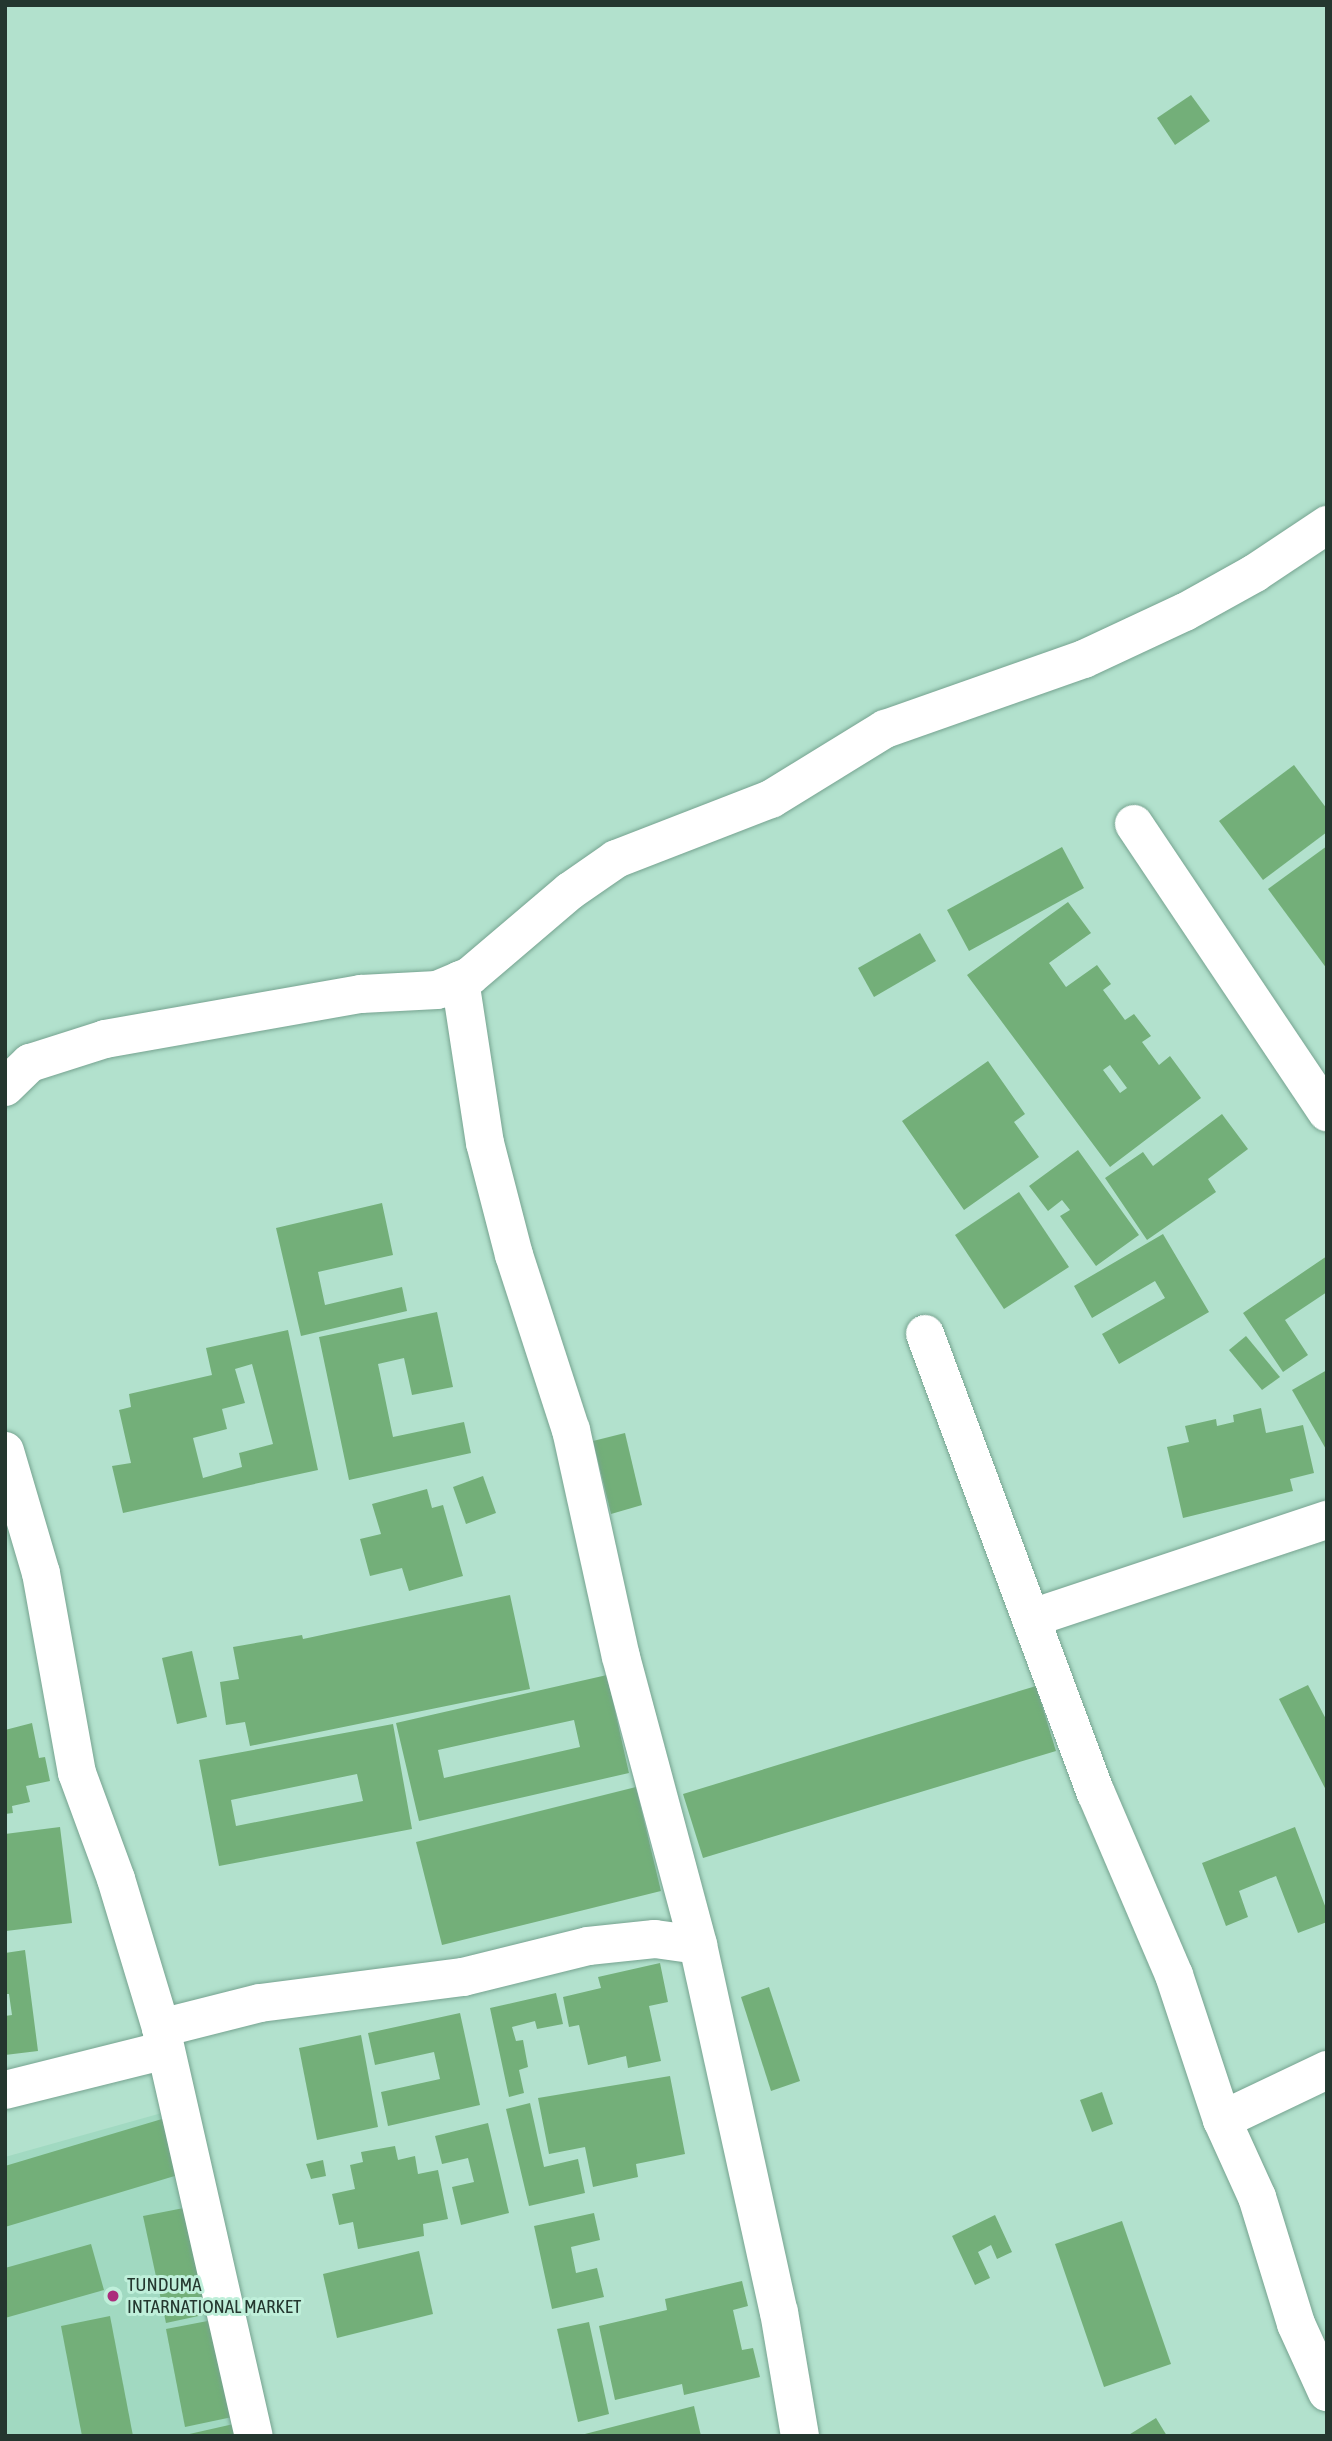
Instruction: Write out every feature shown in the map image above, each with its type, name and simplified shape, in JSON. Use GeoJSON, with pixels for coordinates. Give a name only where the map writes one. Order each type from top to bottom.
{"type":"FeatureCollection","features":[{"type":"Feature","properties":{"kind":"street"},"geometry":{"type":"LineString","coordinates":[[5,1087],[30,1063],[105,1039],[361,994],[436,990],[460,980],[492,960],[570,891],[616,859],[771,799],[885,729],[1084,659],[1185,612],[1255,573],[1327,525]]}},
{"type":"Feature","properties":{"kind":"street"},"geometry":{"type":"LineString","coordinates":[[1134,824],[1327,1111]]}},
{"type":"Feature","properties":{"kind":"street"},"geometry":{"type":"LineString","coordinates":[[460,980],[485,1143],[514,1255],[571,1430],[621,1657],[698,1945],[779,2312],[800,2436]]}},
{"type":"Feature","properties":{"kind":"street"},"geometry":{"type":"LineString","coordinates":[[925,1334],[1096,1793],[1174,1975],[1222,2120],[1257,2197],[1296,2324],[1327,2392]]}},
{"type":"Feature","properties":{"kind":"street"},"geometry":{"type":"LineString","coordinates":[[5,1451],[41,1573],[76,1773],[116,1879],[163,2039],[254,2436]]}},
{"type":"Feature","properties":{"kind":"street"},"geometry":{"type":"LineString","coordinates":[[1032,1618],[1327,1520]]}},
{"type":"Feature","properties":{"kind":"street"},"geometry":{"type":"LineString","coordinates":[[5,2090],[163,2039],[260,2003],[463,1977],[587,1946],[655,1940],[698,1945]]}},
{"type":"Feature","properties":{"kind":"street"},"geometry":{"type":"LineString","coordinates":[[1222,2120],[1327,2070]]}},
{"type":"Feature","properties":{"kind":"shaded area","name":"TUNDUMA INTARNATIONAL MARKET"},"geometry":{"type":"Polygon","coordinates":[[[176,2109],[255,2436],[5,2436],[5,2157],[176,2109]]]}},
{"type":"Feature","properties":{"kind":"building"},"geometry":{"type":"Polygon","coordinates":[[[1191,95],[1210,121],[1175,145],[1157,118],[1191,95]]]}},
{"type":"Feature","properties":{"kind":"building"},"geometry":{"type":"Polygon","coordinates":[[[1294,765],[1327,809],[1327,832],[1263,880],[1219,821],[1294,765]]]}},
{"type":"Feature","properties":{"kind":"building"},"geometry":{"type":"Polygon","coordinates":[[[1327,846],[1327,969],[1268,889],[1327,846]]]}},
{"type":"Feature","properties":{"kind":"building"},"geometry":{"type":"Polygon","coordinates":[[[1062,847],[1084,888],[969,951],[947,910],[1062,847]]]}},
{"type":"Feature","properties":{"kind":"building"},"geometry":{"type":"Polygon","coordinates":[[[1068,902],[1091,933],[1049,963],[1066,987],[1097,965],[1111,984],[1103,990],[1125,1020],[1134,1014],[1151,1036],[1142,1042],[1159,1065],[1170,1056],[1201,1098],[1110,1167],[967,975],[1068,902]],[[1110,1065],[1103,1070],[1120,1093],[1127,1088],[1110,1065]]]}},
{"type":"Feature","properties":{"kind":"building"},"geometry":{"type":"Polygon","coordinates":[[[920,933],[936,961],[874,997],[858,968],[920,933]]]}},
{"type":"Feature","properties":{"kind":"building"},"geometry":{"type":"Polygon","coordinates":[[[988,1061],[1025,1114],[1014,1122],[1039,1157],[964,1210],[902,1121],[988,1061]]]}},
{"type":"Feature","properties":{"kind":"building"},"geometry":{"type":"Polygon","coordinates":[[[1222,1114],[1248,1149],[1208,1179],[1216,1192],[1147,1240],[1105,1178],[1143,1152],[1153,1166],[1222,1114]]]}},
{"type":"Feature","properties":{"kind":"building"},"geometry":{"type":"Polygon","coordinates":[[[1078,1150],[1139,1235],[1096,1266],[1060,1216],[1070,1210],[1062,1200],[1048,1211],[1029,1186],[1078,1150]]]}},
{"type":"Feature","properties":{"kind":"building"},"geometry":{"type":"Polygon","coordinates":[[[1019,1192],[1069,1267],[1004,1309],[955,1235],[1019,1192]]]}},
{"type":"Feature","properties":{"kind":"building"},"geometry":{"type":"Polygon","coordinates":[[[382,1203],[393,1255],[318,1272],[325,1305],[402,1287],[407,1311],[301,1336],[276,1228],[382,1203]]]}},
{"type":"Feature","properties":{"kind":"building"},"geometry":{"type":"Polygon","coordinates":[[[1163,1234],[1209,1312],[1119,1364],[1102,1334],[1165,1298],[1155,1281],[1092,1318],[1074,1286],[1163,1234]]]}},
{"type":"Feature","properties":{"kind":"building"},"geometry":{"type":"Polygon","coordinates":[[[1327,1256],[1327,1292],[1285,1320],[1308,1355],[1283,1372],[1243,1313],[1327,1256]]]}},
{"type":"Feature","properties":{"kind":"building"},"geometry":{"type":"Polygon","coordinates":[[[437,1312],[453,1387],[412,1395],[404,1358],[378,1364],[393,1437],[464,1422],[471,1453],[349,1480],[319,1337],[437,1312]]]}},
{"type":"Feature","properties":{"kind":"building"},"geometry":{"type":"Polygon","coordinates":[[[288,1330],[318,1470],[123,1513],[112,1466],[131,1463],[119,1410],[131,1407],[129,1394],[212,1375],[206,1348],[288,1330]],[[252,1364],[235,1369],[245,1403],[222,1409],[227,1429],[193,1438],[203,1478],[242,1467],[239,1453],[273,1444],[252,1364]]]}},
{"type":"Feature","properties":{"kind":"building"},"geometry":{"type":"Polygon","coordinates":[[[1246,1336],[1280,1377],[1262,1390],[1229,1350],[1246,1336]]]}},
{"type":"Feature","properties":{"kind":"building"},"geometry":{"type":"Polygon","coordinates":[[[1327,1370],[1327,1451],[1292,1390],[1327,1370]]]}},
{"type":"Feature","properties":{"kind":"building"},"geometry":{"type":"Polygon","coordinates":[[[1261,1408],[1266,1433],[1303,1425],[1314,1473],[1290,1479],[1293,1491],[1183,1518],[1167,1447],[1189,1442],[1185,1426],[1216,1419],[1217,1426],[1234,1422],[1233,1415],[1261,1408]]]}},
{"type":"Feature","properties":{"kind":"building"},"geometry":{"type":"Polygon","coordinates":[[[625,1433],[642,1505],[611,1514],[593,1441],[625,1433]]]}},
{"type":"Feature","properties":{"kind":"building"},"geometry":{"type":"Polygon","coordinates":[[[483,1476],[496,1513],[466,1524],[453,1487],[483,1476]]]}},
{"type":"Feature","properties":{"kind":"building"},"geometry":{"type":"Polygon","coordinates":[[[427,1489],[432,1508],[443,1505],[463,1576],[409,1591],[402,1568],[370,1576],[360,1539],[381,1534],[372,1504],[427,1489]]]}},
{"type":"Feature","properties":{"kind":"building"},"geometry":{"type":"Polygon","coordinates":[[[510,1595],[530,1689],[250,1746],[245,1722],[226,1725],[220,1682],[239,1679],[233,1647],[302,1635],[303,1639],[510,1595]]]}},
{"type":"Feature","properties":{"kind":"building"},"geometry":{"type":"Polygon","coordinates":[[[192,1651],[207,1717],[177,1724],[162,1658],[192,1651]]]}},
{"type":"Feature","properties":{"kind":"building"},"geometry":{"type":"Polygon","coordinates":[[[607,1675],[629,1773],[419,1821],[396,1723],[607,1675]],[[574,1720],[438,1750],[444,1778],[580,1747],[574,1720]]]}},
{"type":"Feature","properties":{"kind":"building"},"geometry":{"type":"Polygon","coordinates":[[[1308,1685],[1327,1721],[1327,1792],[1279,1699],[1308,1685]]]}},
{"type":"Feature","properties":{"kind":"building"},"geometry":{"type":"Polygon","coordinates":[[[1036,1686],[1056,1751],[703,1858],[683,1794],[1036,1686]]]}},
{"type":"Feature","properties":{"kind":"building"},"geometry":{"type":"Polygon","coordinates":[[[32,1723],[39,1758],[45,1757],[50,1781],[26,1786],[30,1802],[12,1806],[13,1813],[5,1814],[5,1730],[32,1723]]]}},
{"type":"Feature","properties":{"kind":"building"},"geometry":{"type":"Polygon","coordinates":[[[393,1724],[412,1829],[219,1866],[199,1760],[393,1724]],[[357,1774],[231,1800],[236,1826],[363,1801],[357,1774]]]}},
{"type":"Feature","properties":{"kind":"building"},"geometry":{"type":"Polygon","coordinates":[[[636,1787],[661,1891],[442,1945],[416,1842],[636,1787]]]}},
{"type":"Feature","properties":{"kind":"building"},"geometry":{"type":"Polygon","coordinates":[[[60,1827],[72,1923],[6,1931],[5,1834],[60,1827]]]}},
{"type":"Feature","properties":{"kind":"building"},"geometry":{"type":"Polygon","coordinates":[[[1295,1827],[1327,1911],[1327,1922],[1298,1933],[1276,1876],[1239,1891],[1248,1917],[1226,1926],[1202,1863],[1295,1827]]]}},
{"type":"Feature","properties":{"kind":"building"},"geometry":{"type":"Polygon","coordinates":[[[25,1950],[38,2051],[5,2055],[5,2016],[12,2015],[9,1994],[5,1994],[5,1953],[25,1950]]]}},
{"type":"Feature","properties":{"kind":"building"},"geometry":{"type":"Polygon","coordinates":[[[660,1963],[668,2002],[649,2006],[661,2061],[628,2068],[626,2056],[588,2065],[579,2025],[569,2027],[563,1997],[601,1988],[598,1977],[660,1963]]]}},
{"type":"Feature","properties":{"kind":"building"},"geometry":{"type":"Polygon","coordinates":[[[769,1987],[800,2081],[771,2091],[741,1997],[769,1987]]]}},
{"type":"Feature","properties":{"kind":"building"},"geometry":{"type":"Polygon","coordinates":[[[556,1993],[563,2024],[537,2029],[535,2021],[512,2027],[516,2041],[523,2040],[528,2067],[519,2070],[524,2093],[509,2097],[490,2008],[556,1993]]]}},
{"type":"Feature","properties":{"kind":"building"},"geometry":{"type":"Polygon","coordinates":[[[460,2013],[480,2105],[388,2126],[381,2092],[440,2079],[434,2052],[375,2065],[368,2033],[460,2013]]]}},
{"type":"Feature","properties":{"kind":"building"},"geometry":{"type":"Polygon","coordinates":[[[361,2035],[378,2127],[317,2140],[299,2048],[361,2035]]]}},
{"type":"Feature","properties":{"kind":"building"},"geometry":{"type":"Polygon","coordinates":[[[670,2076],[685,2154],[636,2164],[638,2177],[593,2187],[585,2147],[549,2154],[538,2098],[670,2076]]]}},
{"type":"Feature","properties":{"kind":"building"},"geometry":{"type":"Polygon","coordinates":[[[1102,2092],[1113,2124],[1092,2132],[1080,2100],[1102,2092]]]}},
{"type":"Feature","properties":{"kind":"building"},"geometry":{"type":"Polygon","coordinates":[[[530,2103],[544,2167],[578,2159],[585,2193],[529,2206],[506,2109],[530,2103]]]}},
{"type":"Feature","properties":{"kind":"building"},"geometry":{"type":"Polygon","coordinates":[[[162,2119],[178,2175],[5,2227],[5,2166],[162,2119]]]}},
{"type":"Feature","properties":{"kind":"building"},"geometry":{"type":"Polygon","coordinates":[[[488,2123],[509,2213],[461,2225],[452,2187],[474,2182],[468,2158],[442,2164],[435,2136],[488,2123]]]}},
{"type":"Feature","properties":{"kind":"building"},"geometry":{"type":"Polygon","coordinates":[[[395,2146],[398,2160],[415,2156],[418,2174],[438,2170],[448,2219],[423,2224],[424,2236],[358,2249],[353,2222],[339,2225],[332,2194],[355,2189],[350,2165],[363,2162],[361,2152],[395,2146]]]}},
{"type":"Feature","properties":{"kind":"building"},"geometry":{"type":"Polygon","coordinates":[[[323,2160],[326,2176],[311,2179],[306,2164],[323,2160]]]}},
{"type":"Feature","properties":{"kind":"building"},"geometry":{"type":"Polygon","coordinates":[[[194,2206],[217,2312],[166,2323],[143,2216],[194,2206]]]}},
{"type":"Feature","properties":{"kind":"building"},"geometry":{"type":"Polygon","coordinates":[[[594,2213],[600,2240],[571,2247],[576,2273],[597,2268],[604,2297],[552,2309],[534,2226],[594,2213]]]}},
{"type":"Feature","properties":{"kind":"building"},"geometry":{"type":"Polygon","coordinates":[[[995,2215],[1012,2252],[997,2259],[991,2245],[978,2252],[990,2278],[975,2285],[952,2236],[995,2215]]]}},
{"type":"Feature","properties":{"kind":"building"},"geometry":{"type":"Polygon","coordinates":[[[1122,2221],[1171,2364],[1104,2387],[1055,2244],[1122,2221]]]}},
{"type":"Feature","properties":{"kind":"building"},"geometry":{"type":"Polygon","coordinates":[[[91,2244],[104,2290],[5,2318],[5,2268],[91,2244]]]}},
{"type":"Feature","properties":{"kind":"building"},"geometry":{"type":"Polygon","coordinates":[[[419,2251],[433,2314],[337,2338],[323,2274],[419,2251]]]}},
{"type":"Feature","properties":{"kind":"building"},"geometry":{"type":"Polygon","coordinates":[[[742,2281],[748,2306],[733,2310],[742,2350],[753,2348],[760,2377],[684,2395],[682,2384],[615,2400],[599,2326],[667,2310],[665,2299],[742,2281]]]}},
{"type":"Feature","properties":{"kind":"building"},"geometry":{"type":"Polygon","coordinates":[[[110,2316],[133,2436],[82,2436],[61,2326],[110,2316]]]}},
{"type":"Feature","properties":{"kind":"building"},"geometry":{"type":"Polygon","coordinates":[[[218,2319],[237,2416],[185,2427],[166,2329],[218,2319]]]}},
{"type":"Feature","properties":{"kind":"building"},"geometry":{"type":"Polygon","coordinates":[[[589,2322],[609,2414],[578,2422],[557,2329],[589,2322]]]}},
{"type":"Feature","properties":{"kind":"building"},"geometry":{"type":"Polygon","coordinates":[[[694,2406],[701,2436],[581,2436],[581,2435],[694,2406]]]}},
{"type":"Feature","properties":{"kind":"building"},"geometry":{"type":"Polygon","coordinates":[[[1156,2418],[1167,2436],[1127,2436],[1156,2418]]]}},
{"type":"Feature","properties":{"kind":"building"},"geometry":{"type":"Polygon","coordinates":[[[238,2423],[241,2436],[185,2436],[185,2435],[238,2423]]]}},
{"type":"Feature","properties":{"kind":"place","name":"TUNDUMA INTARNATIONAL MARKET"},"geometry":{"type":"Point","coordinates":[113,2296]}}]}
